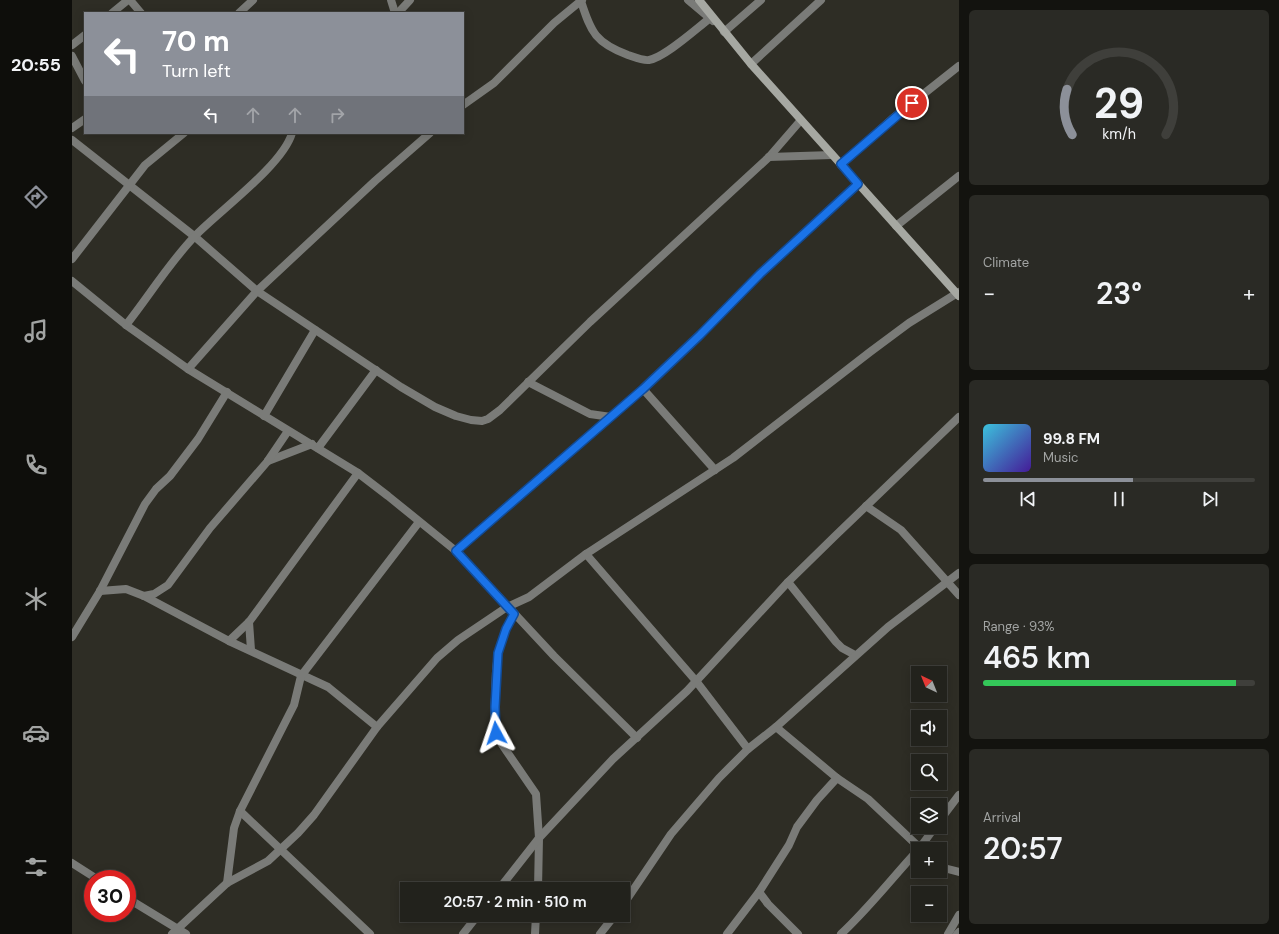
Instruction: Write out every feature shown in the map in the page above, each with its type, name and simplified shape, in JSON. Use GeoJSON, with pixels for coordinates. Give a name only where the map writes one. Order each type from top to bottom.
{"type":"FeatureCollection","features":[{"type":"Feature","properties":{"kind":"street"},"geometry":{"type":"LineString","coordinates":[[113,12],[129,0],[140,12]]}},
{"type":"Feature","properties":{"kind":"street"},"geometry":{"type":"LineString","coordinates":[[240,12],[253,0]]}},
{"type":"Feature","properties":{"kind":"street"},"geometry":{"type":"LineString","coordinates":[[390,0],[395,12]]}},
{"type":"Feature","properties":{"kind":"street"},"geometry":{"type":"LineString","coordinates":[[399,12],[410,0]]}},
{"type":"Feature","properties":{"kind":"street"},"geometry":{"type":"LineString","coordinates":[[464,104],[494,83],[554,24],[582,0],[592,30],[601,41],[615,50],[648,61],[658,57],[672,48],[709,19]]}},
{"type":"Feature","properties":{"kind":"street"},"geometry":{"type":"LineString","coordinates":[[688,0],[722,29]]}},
{"type":"Feature","properties":{"kind":"street"},"geometry":{"type":"LineString","coordinates":[[175,931],[227,883],[268,861],[282,850],[314,815],[377,727],[437,658],[475,627],[508,607],[529,597],[586,554],[715,470],[759,439],[898,331],[958,294],[751,64],[700,0]]}},
{"type":"Feature","properties":{"kind":"street"},"geometry":{"type":"LineString","coordinates":[[722,29],[761,0]]}},
{"type":"Feature","properties":{"kind":"street"},"geometry":{"type":"LineString","coordinates":[[751,64],[821,0]]}},
{"type":"Feature","properties":{"kind":"street"},"geometry":{"type":"LineString","coordinates":[[72,45],[84,36]]}},
{"type":"Feature","properties":{"kind":"street"},"geometry":{"type":"LineString","coordinates":[[72,56],[84,79]]}},
{"type":"Feature","properties":{"kind":"street"},"geometry":{"type":"LineString","coordinates":[[841,164],[898,114],[959,66]]}},
{"type":"Feature","properties":{"kind":"street"},"geometry":{"type":"LineString","coordinates":[[72,128],[84,120]]}},
{"type":"Feature","properties":{"kind":"street"},"geometry":{"type":"LineString","coordinates":[[72,140],[194,236],[257,291],[401,388],[435,407],[456,416],[482,421],[488,419],[500,410],[590,322],[769,157],[801,120]]}},
{"type":"Feature","properties":{"kind":"street"},"geometry":{"type":"LineString","coordinates":[[72,259],[145,165],[183,134]]}},
{"type":"Feature","properties":{"kind":"street"},"geometry":{"type":"LineString","coordinates":[[126,325],[194,236],[262,174],[282,152],[291,134]]}},
{"type":"Feature","properties":{"kind":"street"},"geometry":{"type":"LineString","coordinates":[[188,368],[257,291],[375,181],[429,134]]}},
{"type":"Feature","properties":{"kind":"street"},"geometry":{"type":"LineString","coordinates":[[769,157],[832,155]]}},
{"type":"Feature","properties":{"kind":"street"},"geometry":{"type":"LineString","coordinates":[[896,226],[959,176]]}},
{"type":"Feature","properties":{"kind":"street"},"geometry":{"type":"LineString","coordinates":[[456,551],[643,389],[700,335],[760,274],[858,184]]}},
{"type":"Feature","properties":{"kind":"street"},"geometry":{"type":"LineString","coordinates":[[72,281],[126,325],[188,368],[358,473],[456,551],[514,614],[637,738]]}},
{"type":"Feature","properties":{"kind":"street"},"geometry":{"type":"LineString","coordinates":[[264,416],[315,330]]}},
{"type":"Feature","properties":{"kind":"street"},"geometry":{"type":"LineString","coordinates":[[267,462],[315,446],[376,370]]}},
{"type":"Feature","properties":{"kind":"street"},"geometry":{"type":"LineString","coordinates":[[528,382],[590,414],[611,417]]}},
{"type":"Feature","properties":{"kind":"street"},"geometry":{"type":"LineString","coordinates":[[643,389],[715,470]]}},
{"type":"Feature","properties":{"kind":"street"},"geometry":{"type":"LineString","coordinates":[[72,637],[100,591],[144,504],[156,489],[170,476],[198,439],[227,392]]}},
{"type":"Feature","properties":{"kind":"street"},"geometry":{"type":"LineString","coordinates":[[504,882],[539,838],[613,759],[696,681],[788,582],[959,417]]}},
{"type":"Feature","properties":{"kind":"street"},"geometry":{"type":"LineString","coordinates":[[144,596],[154,594],[168,585],[210,528],[267,462],[288,431]]}},
{"type":"Feature","properties":{"kind":"street"},"geometry":{"type":"LineString","coordinates":[[229,641],[249,622],[358,473]]}},
{"type":"Feature","properties":{"kind":"street"},"geometry":{"type":"LineString","coordinates":[[866,506],[901,530],[959,595]]}},
{"type":"Feature","properties":{"kind":"street"},"geometry":{"type":"LineString","coordinates":[[227,883],[234,828],[240,811],[294,705],[301,676],[420,522]]}},
{"type":"Feature","properties":{"kind":"street"},"geometry":{"type":"LineString","coordinates":[[586,554],[696,681],[748,749]]}},
{"type":"Feature","properties":{"kind":"street"},"geometry":{"type":"LineString","coordinates":[[630,895],[671,834],[715,783],[748,749],[776,727],[856,655],[959,573]]}},
{"type":"Feature","properties":{"kind":"street"},"geometry":{"type":"LineString","coordinates":[[788,582],[836,642],[842,648],[856,655]]}},
{"type":"Feature","properties":{"kind":"street"},"geometry":{"type":"LineString","coordinates":[[100,591],[126,589],[144,596],[229,641],[251,650],[301,676],[316,681],[340,695],[377,727]]}},
{"type":"Feature","properties":{"kind":"street"},"geometry":{"type":"LineString","coordinates":[[514,614],[506,629],[498,653],[494,723],[501,743],[536,794],[539,838],[538,882]]}},
{"type":"Feature","properties":{"kind":"street"},"geometry":{"type":"LineString","coordinates":[[249,622],[251,650]]}},
{"type":"Feature","properties":{"kind":"street"},"geometry":{"type":"LineString","coordinates":[[776,727],[837,778],[868,799],[912,842]]}},
{"type":"Feature","properties":{"kind":"street"},"geometry":{"type":"LineString","coordinates":[[727,934],[759,892],[789,846],[797,827],[816,800],[837,778]]}},
{"type":"Feature","properties":{"kind":"street"},"geometry":{"type":"LineString","coordinates":[[947,810],[959,794]]}},
{"type":"Feature","properties":{"kind":"street"},"geometry":{"type":"LineString","coordinates":[[240,811],[370,934]]}},
{"type":"Feature","properties":{"kind":"street"},"geometry":{"type":"LineString","coordinates":[[841,934],[873,903],[894,875],[911,857]]}},
{"type":"Feature","properties":{"kind":"street"},"geometry":{"type":"LineString","coordinates":[[72,863],[84,871]]}},
{"type":"Feature","properties":{"kind":"street"},"geometry":{"type":"LineString","coordinates":[[947,869],[959,872]]}},
{"type":"Feature","properties":{"kind":"street"},"geometry":{"type":"LineString","coordinates":[[759,892],[768,904],[798,934]]}},
{"type":"Feature","properties":{"kind":"street"},"geometry":{"type":"LineString","coordinates":[[136,903],[167,921],[175,931],[186,934]]}},
{"type":"Feature","properties":{"kind":"street"},"geometry":{"type":"LineString","coordinates":[[948,934],[959,915]]}},
{"type":"Feature","properties":{"kind":"street"},"geometry":{"type":"LineString","coordinates":[[167,921],[168,934]]}},
{"type":"Feature","properties":{"kind":"street"},"geometry":{"type":"LineString","coordinates":[[463,934],[472,922]]}},
{"type":"Feature","properties":{"kind":"street"},"geometry":{"type":"LineString","coordinates":[[535,934],[536,922]]}},
{"type":"Feature","properties":{"kind":"street"},"geometry":{"type":"LineString","coordinates":[[600,934],[609,922]]}},
{"type":"Feature","properties":{"kind":"route"},"geometry":{"type":"LineString","coordinates":[[496,733],[494,723],[498,653],[506,629],[514,614],[456,551],[643,389],[700,335],[760,274],[858,184],[841,164],[912,103]]}}]}
